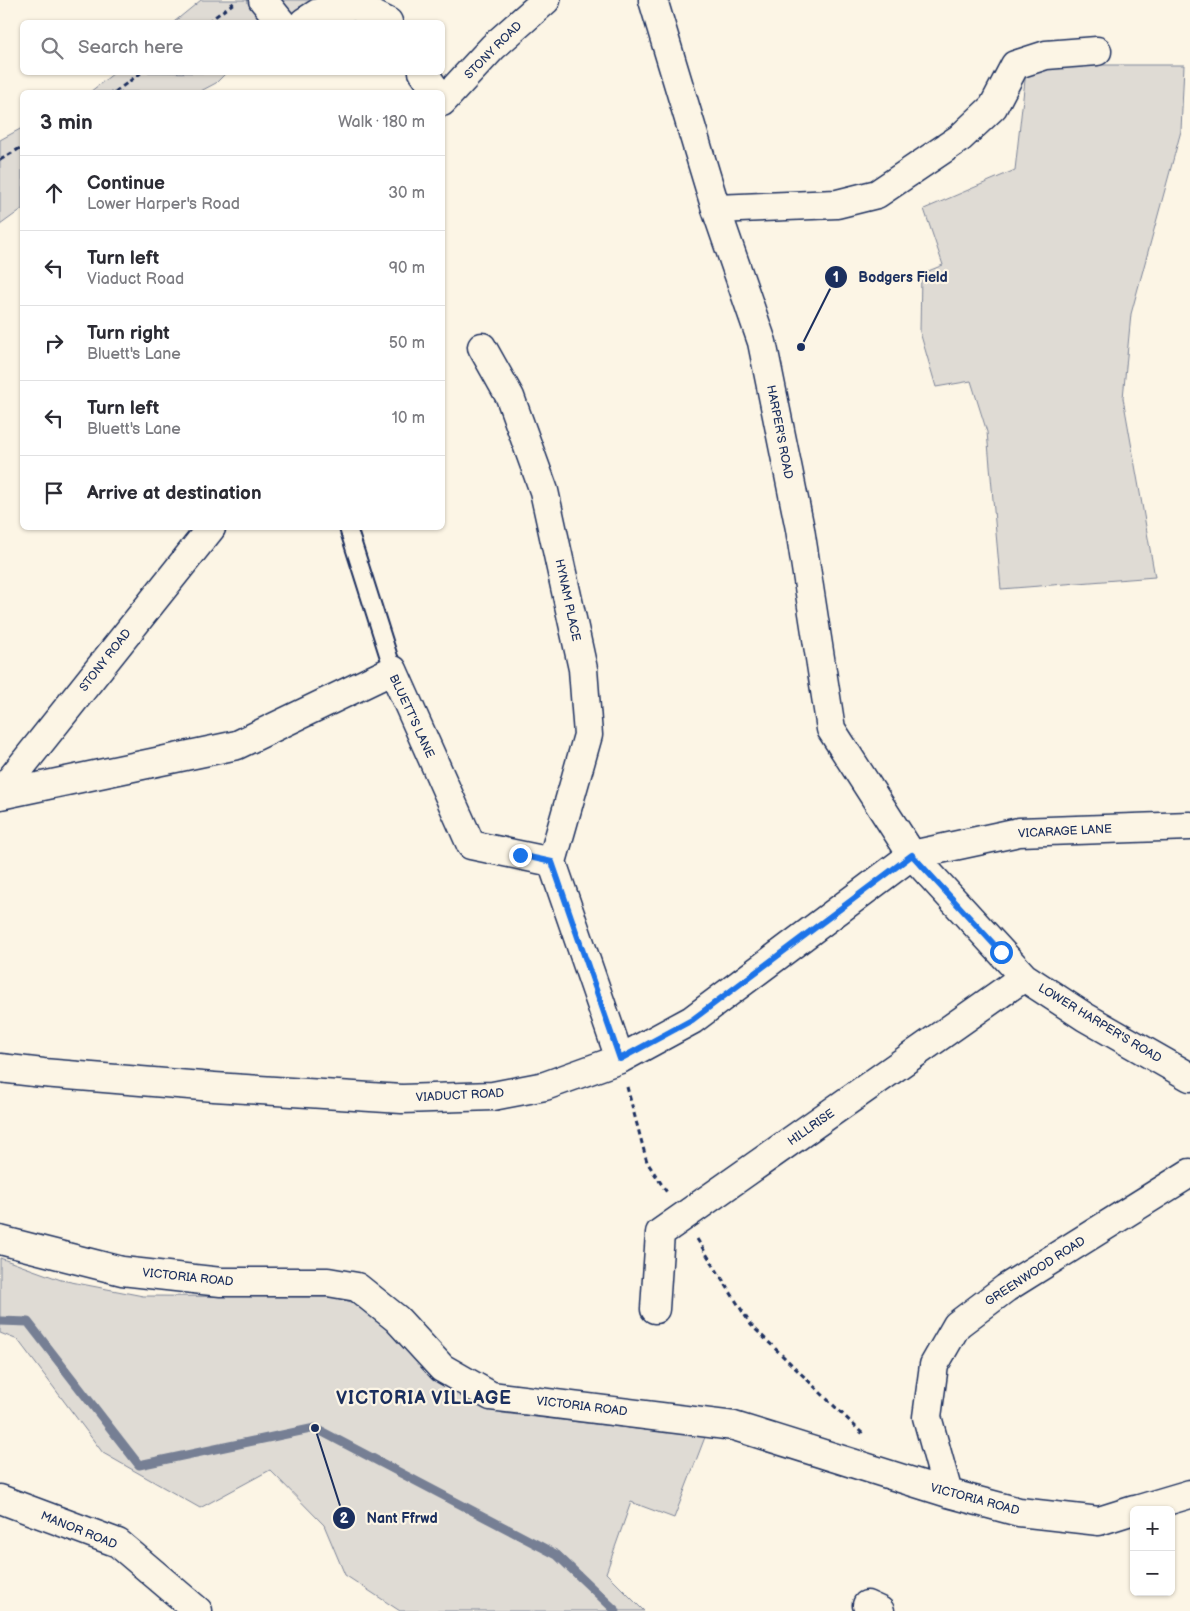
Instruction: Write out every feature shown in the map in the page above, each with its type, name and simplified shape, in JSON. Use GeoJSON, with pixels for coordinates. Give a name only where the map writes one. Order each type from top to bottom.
{"type":"FeatureCollection","features":[{"type":"Feature","properties":{"kind":"street"},"geometry":{"type":"LineString","coordinates":[[263,0],[279,20]]}},
{"type":"Feature","properties":{"kind":"street","name":"STONY ROAD"},"geometry":{"type":"LineString","coordinates":[[445,100],[493,47],[546,0]]}},
{"type":"Feature","properties":{"kind":"street","name":"HARPER'S ROAD"},"geometry":{"type":"LineString","coordinates":[[653,0],[716,209],[762,342],[800,529],[831,729],[912,855]]}},
{"type":"Feature","properties":{"kind":"street"},"geometry":{"type":"LineString","coordinates":[[307,20],[318,13],[356,6],[384,20]]}},
{"type":"Feature","properties":{"kind":"street"},"geometry":{"type":"LineString","coordinates":[[716,209],[837,204],[877,194],[960,138],[993,107],[1015,66],[1046,55],[1097,51]]}},
{"type":"Feature","properties":{"kind":"street"},"geometry":{"type":"LineString","coordinates":[[425,75],[436,90]]}},
{"type":"Feature","properties":{"kind":"street","name":"HYNAM PLACE"},"geometry":{"type":"LineString","coordinates":[[482,347],[510,396],[544,491],[583,669],[588,735],[552,862]]}},
{"type":"Feature","properties":{"kind":"street","name":"STONY ROAD"},"geometry":{"type":"LineString","coordinates":[[0,794],[209,530]]}},
{"type":"Feature","properties":{"kind":"street","name":"BLUETT'S LANE"},"geometry":{"type":"LineString","coordinates":[[0,794],[237,745],[393,670],[471,845],[552,862]]}},
{"type":"Feature","properties":{"kind":"street","name":"VICARAGE LANE"},"geometry":{"type":"LineString","coordinates":[[912,855],[1019,832],[1190,826]]}},
{"type":"Feature","properties":{"kind":"street","name":"LOWER HARPER'S ROAD"},"geometry":{"type":"LineString","coordinates":[[912,855],[1024,977],[1085,1017],[1190,1077]]}},
{"type":"Feature","properties":{"kind":"street","name":"VIADUCT ROAD"},"geometry":{"type":"LineString","coordinates":[[0,1068],[214,1087],[402,1099],[502,1094],[545,1086],[620,1059],[692,1020],[912,855]]}},
{"type":"Feature","properties":{"kind":"street"},"geometry":{"type":"LineString","coordinates":[[552,862],[620,1059]]}},
{"type":"Feature","properties":{"kind":"street","name":"HILLRISE"},"geometry":{"type":"LineString","coordinates":[[655,1309],[660,1233],[1024,977]]}},
{"type":"Feature","properties":{"kind":"street","name":"GREENWOOD ROAD"},"geometry":{"type":"LineString","coordinates":[[948,1494],[927,1417],[934,1365],[957,1325],[1006,1288],[1190,1173]]}},
{"type":"Feature","properties":{"kind":"street","name":"VICTORIA ROAD"},"geometry":{"type":"LineString","coordinates":[[0,1240],[122,1271],[221,1282],[328,1282],[358,1288],[397,1319],[442,1368],[491,1396],[734,1426],[948,1494],[1019,1512],[1099,1521],[1130,1512]]}},
{"type":"Feature","properties":{"kind":"street","name":"VICTORIA ROAD"},"geometry":{"type":"LineString","coordinates":[[1149,1506],[1190,1494]]}},
{"type":"Feature","properties":{"kind":"street","name":"MANOR ROAD"},"geometry":{"type":"LineString","coordinates":[[0,1499],[118,1543],[198,1611]]}},
{"type":"Feature","properties":{"kind":"lane"},"geometry":{"type":"LineString","coordinates":[[349,530],[393,670]]}},
{"type":"Feature","properties":{"kind":"path"},"geometry":{"type":"LineString","coordinates":[[211,20],[238,0]]}},
{"type":"Feature","properties":{"kind":"path"},"geometry":{"type":"LineString","coordinates":[[118,90],[138,75]]}},
{"type":"Feature","properties":{"kind":"path"},"geometry":{"type":"LineString","coordinates":[[0,160],[20,148]]}},
{"type":"Feature","properties":{"kind":"path"},"geometry":{"type":"LineString","coordinates":[[620,1059],[647,1162],[684,1216],[751,1325],[869,1440]]}},
{"type":"Feature","properties":{"kind":"shaded area"},"geometry":{"type":"Polygon","coordinates":[[[201,0],[327,0],[302,20],[176,20],[201,0]]]}},
{"type":"Feature","properties":{"kind":"shaded area"},"geometry":{"type":"Polygon","coordinates":[[[1090,65],[1184,65],[1181,131],[1131,314],[1123,398],[1155,577],[1001,589],[987,432],[971,381],[936,387],[920,332],[921,274],[943,265],[924,209],[1015,170],[1026,71],[1090,65]]]}},
{"type":"Feature","properties":{"kind":"shaded area"},"geometry":{"type":"Polygon","coordinates":[[[111,75],[224,75],[216,83],[203,90],[93,90],[111,75]]]}},
{"type":"Feature","properties":{"kind":"shaded area"},"geometry":{"type":"Polygon","coordinates":[[[20,129],[20,210],[0,225],[0,140],[20,129]]]}},
{"type":"Feature","properties":{"kind":"shaded area"},"geometry":{"type":"Polygon","coordinates":[[[0,1258],[61,1280],[143,1296],[332,1297],[367,1306],[432,1369],[502,1413],[705,1437],[674,1518],[631,1502],[606,1573],[644,1611],[400,1611],[345,1575],[324,1525],[270,1470],[200,1508],[103,1453],[18,1340],[0,1333],[0,1258]]]}},
{"type":"Feature","properties":{"kind":"waterway"},"geometry":{"type":"LineString","coordinates":[[0,1321],[28,1322],[139,1465],[315,1428],[557,1555],[616,1611]]}},
{"type":"Feature","properties":{"kind":"place","name":"Bodgers Field"},"geometry":{"type":"Point","coordinates":[801,347]}},
{"type":"Feature","properties":{"kind":"place","name":"Nant Ffrwd"},"geometry":{"type":"Point","coordinates":[315,1428]}},
{"type":"Feature","properties":{"kind":"district","name":"VICTORIA VILLAGE"},"geometry":{"type":"Point","coordinates":[424,1398]}},
{"type":"Feature","properties":{"kind":"route"},"geometry":{"type":"LineString","coordinates":[[520,855],[552,862],[620,1059],[692,1020],[912,855],[1001,952]]}}]}
